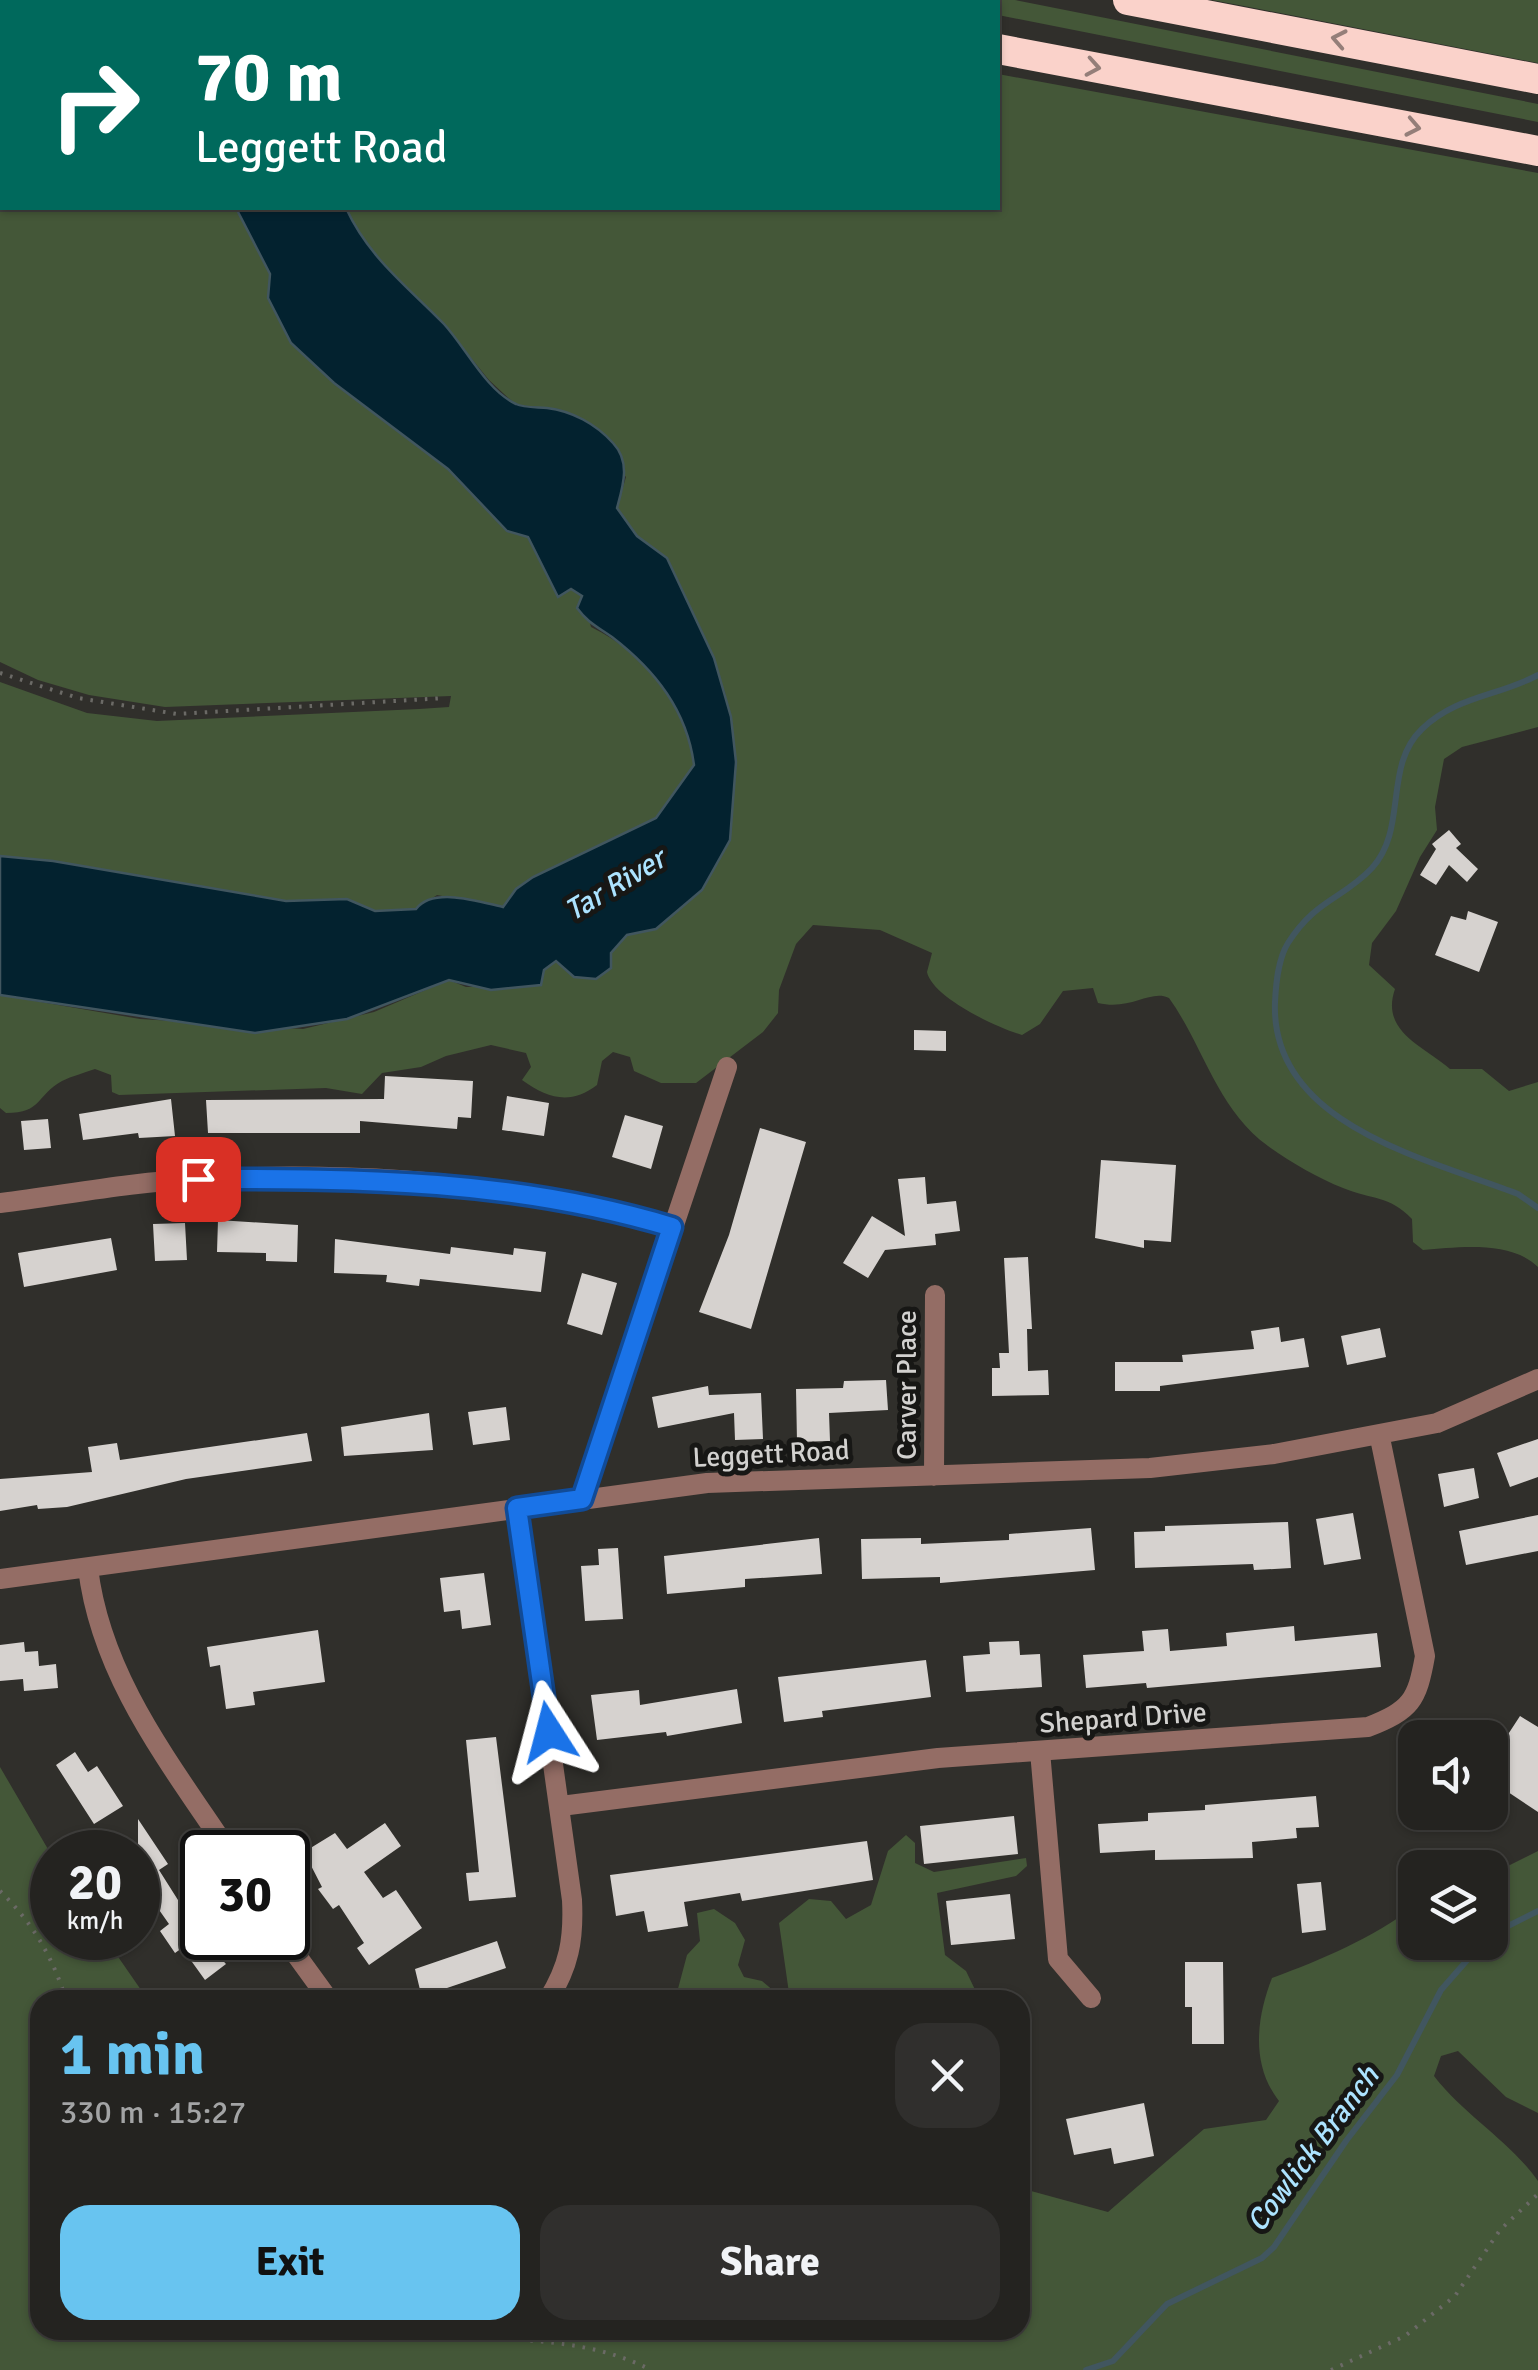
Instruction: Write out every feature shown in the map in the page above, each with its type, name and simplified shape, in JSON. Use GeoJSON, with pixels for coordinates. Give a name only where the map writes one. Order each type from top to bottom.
{"type":"FeatureCollection","features":[{"type":"Feature","properties":{"kind":"highway"},"geometry":{"type":"LineString","coordinates":[[1128,0],[1538,79]]}},
{"type":"Feature","properties":{"kind":"highway"},"geometry":{"type":"LineString","coordinates":[[1000,48],[1538,150]]}},
{"type":"Feature","properties":{"kind":"street"},"geometry":{"type":"LineString","coordinates":[[582,1499],[726,1067]]}},
{"type":"Feature","properties":{"kind":"street"},"geometry":{"type":"LineString","coordinates":[[0,1204],[198,1179],[322,1179],[525,1191],[594,1204],[672,1227]]}},
{"type":"Feature","properties":{"kind":"street","name":"Carver Place"},"geometry":{"type":"LineString","coordinates":[[934,1476],[935,1295]]}},
{"type":"Feature","properties":{"kind":"street","name":"Leggett Road"},"geometry":{"type":"LineString","coordinates":[[0,1580],[706,1483],[1150,1468],[1380,1438],[1437,1424],[1538,1379]]}},
{"type":"Feature","properties":{"kind":"street","name":"Shepard Drive"},"geometry":{"type":"LineString","coordinates":[[561,1806],[938,1758],[1368,1728],[1399,1715],[1418,1692],[1425,1656],[1380,1438]]}},
{"type":"Feature","properties":{"kind":"street"},"geometry":{"type":"LineString","coordinates":[[517,1508],[561,1806],[574,1941],[566,1969],[554,1990]]}},
{"type":"Feature","properties":{"kind":"street"},"geometry":{"type":"LineString","coordinates":[[88,1568],[92,1607],[132,1704],[215,1830]]}},
{"type":"Feature","properties":{"kind":"street"},"geometry":{"type":"LineString","coordinates":[[1040,1751],[1058,1959],[1091,1998]]}},
{"type":"Feature","properties":{"kind":"street"},"geometry":{"type":"LineString","coordinates":[[300,1960],[321,1990]]}},
{"type":"Feature","properties":{"kind":"path"},"geometry":{"type":"LineString","coordinates":[[0,672],[78,698],[177,714],[445,698]]}},
{"type":"Feature","properties":{"kind":"path"},"geometry":{"type":"LineString","coordinates":[[0,1891],[30,1922],[49,1954],[62,1990]]}},
{"type":"Feature","properties":{"kind":"path"},"geometry":{"type":"LineString","coordinates":[[1331,2370],[1405,2336],[1455,2296],[1500,2230],[1538,2194]]}},
{"type":"Feature","properties":{"kind":"path"},"geometry":{"type":"LineString","coordinates":[[527,2340],[607,2353],[651,2370]]}},
{"type":"Feature","properties":{"kind":"green space"},"geometry":{"type":"Polygon","coordinates":[[[1000,0],[1538,104],[1538,122],[1000,15],[1000,0]]]}},
{"type":"Feature","properties":{"kind":"green space"},"geometry":{"type":"Polygon","coordinates":[[[1212,0],[1538,0],[1538,63],[1244,6],[1212,0]]]}},
{"type":"Feature","properties":{"kind":"green space"},"geometry":{"type":"Polygon","coordinates":[[[1000,74],[1538,173],[1538,727],[1462,747],[1444,759],[1435,807],[1437,830],[1396,911],[1372,943],[1369,965],[1395,989],[1392,1004],[1399,1027],[1450,1069],[1482,1069],[1509,1091],[1538,1082],[1538,1267],[1527,1258],[1499,1249],[1423,1250],[1413,1242],[1412,1219],[1396,1206],[1324,1179],[1268,1146],[1223,1096],[1169,998],[1155,996],[1110,1005],[1098,1003],[1093,988],[1063,991],[1040,1024],[1022,1035],[982,1019],[953,1001],[931,982],[927,972],[932,953],[880,930],[813,925],[796,944],[779,990],[778,1013],[763,1032],[696,1083],[661,1083],[634,1071],[630,1057],[613,1052],[602,1061],[597,1085],[578,1095],[560,1097],[541,1092],[522,1080],[531,1067],[526,1053],[491,1045],[421,1067],[382,1073],[362,1094],[326,1088],[119,1095],[112,1092],[111,1075],[95,1069],[62,1081],[27,1110],[6,1113],[0,1108],[0,995],[140,1019],[303,1029],[374,1012],[449,980],[466,987],[540,985],[544,970],[556,961],[611,953],[627,935],[656,929],[730,840],[736,762],[725,692],[667,558],[637,536],[617,508],[626,477],[559,409],[516,405],[489,380],[444,325],[390,276],[357,232],[347,210],[1000,210],[1000,74]]]}},
{"type":"Feature","properties":{"kind":"green space"},"geometry":{"type":"Polygon","coordinates":[[[0,210],[237,210],[270,274],[268,298],[291,343],[334,383],[448,469],[507,531],[528,537],[558,597],[571,589],[583,597],[591,627],[629,651],[660,684],[682,722],[694,765],[656,818],[533,877],[516,889],[503,907],[437,895],[416,909],[375,911],[347,899],[286,901],[53,861],[0,856],[0,682],[87,713],[157,721],[449,707],[451,696],[165,707],[89,695],[38,680],[0,662],[0,210]]]}},
{"type":"Feature","properties":{"kind":"green space"},"geometry":{"type":"Polygon","coordinates":[[[0,1767],[37,1830],[30,1830],[30,1960],[120,1960],[141,1990],[30,1990],[30,2340],[1030,2340],[1030,2191],[1108,2212],[1204,2129],[1266,2120],[1279,2101],[1264,2072],[1259,2041],[1262,2009],[1272,1978],[1346,1947],[1398,1918],[1398,1960],[1508,1960],[1508,1866],[1538,1851],[1538,2113],[1506,2097],[1458,2051],[1441,2056],[1434,2076],[1538,2181],[1538,2370],[0,2370],[0,1767]]]}},
{"type":"Feature","properties":{"kind":"green space"},"geometry":{"type":"Polygon","coordinates":[[[906,1835],[915,1843],[915,1863],[934,1872],[1026,1858],[1027,1866],[1016,1876],[937,1893],[945,1955],[966,1971],[975,1990],[789,1990],[779,1923],[809,1899],[831,1901],[846,1919],[871,1905],[888,1851],[906,1835]]]}},
{"type":"Feature","properties":{"kind":"green space"},"geometry":{"type":"Polygon","coordinates":[[[714,1909],[735,1923],[745,1940],[738,1965],[744,1977],[762,1981],[773,1990],[678,1990],[687,1955],[700,1941],[697,1913],[714,1909]]]}},
{"type":"Feature","properties":{"kind":"water","name":"Tar River"},"geometry":{"type":"Polygon","coordinates":[[[237,210],[347,210],[377,257],[444,324],[505,398],[583,420],[619,450],[624,474],[617,508],[637,536],[667,558],[714,658],[731,717],[736,762],[730,840],[702,890],[656,929],[627,935],[611,953],[611,968],[596,979],[574,977],[556,961],[544,970],[541,985],[491,990],[449,980],[347,1019],[255,1033],[0,995],[0,856],[53,861],[286,901],[347,899],[375,911],[416,909],[424,902],[444,897],[503,907],[516,889],[533,877],[656,818],[694,765],[684,727],[667,694],[628,650],[581,613],[577,608],[582,596],[571,589],[558,597],[528,537],[507,531],[448,469],[334,383],[291,343],[268,298],[270,274],[237,210]]]}},
{"type":"Feature","properties":{"kind":"building"},"geometry":{"type":"Polygon","coordinates":[[[1449,830],[1461,844],[1456,848],[1478,869],[1467,882],[1449,865],[1436,885],[1420,875],[1436,849],[1432,844],[1449,830]]]}},
{"type":"Feature","properties":{"kind":"building"},"geometry":{"type":"Polygon","coordinates":[[[1468,911],[1498,922],[1479,972],[1435,955],[1451,916],[1466,920],[1468,911]]]}},
{"type":"Feature","properties":{"kind":"building"},"geometry":{"type":"Polygon","coordinates":[[[914,1030],[946,1031],[946,1051],[914,1050],[914,1030]]]}},
{"type":"Feature","properties":{"kind":"building"},"geometry":{"type":"Polygon","coordinates":[[[385,1076],[473,1081],[471,1118],[458,1117],[457,1129],[360,1121],[360,1133],[208,1133],[206,1100],[384,1099],[385,1076]]]}},
{"type":"Feature","properties":{"kind":"building"},"geometry":{"type":"Polygon","coordinates":[[[507,1096],[549,1103],[544,1136],[502,1130],[507,1096]]]}},
{"type":"Feature","properties":{"kind":"building"},"geometry":{"type":"Polygon","coordinates":[[[171,1099],[175,1136],[139,1138],[138,1133],[83,1140],[79,1114],[171,1099]]]}},
{"type":"Feature","properties":{"kind":"building"},"geometry":{"type":"Polygon","coordinates":[[[625,1115],[663,1126],[651,1169],[612,1157],[625,1115]]]}},
{"type":"Feature","properties":{"kind":"building"},"geometry":{"type":"Polygon","coordinates":[[[48,1119],[51,1148],[24,1150],[21,1121],[48,1119]]]}},
{"type":"Feature","properties":{"kind":"building"},"geometry":{"type":"Polygon","coordinates":[[[760,1128],[806,1142],[751,1329],[699,1312],[729,1235],[760,1128]]]}},
{"type":"Feature","properties":{"kind":"building"},"geometry":{"type":"Polygon","coordinates":[[[1101,1160],[1176,1165],[1171,1242],[1144,1240],[1144,1248],[1095,1238],[1101,1160]]]}},
{"type":"Feature","properties":{"kind":"building"},"geometry":{"type":"Polygon","coordinates":[[[925,1177],[927,1204],[956,1201],[960,1231],[935,1234],[936,1245],[885,1250],[868,1278],[843,1263],[872,1216],[905,1236],[898,1179],[925,1177]]]}},
{"type":"Feature","properties":{"kind":"building"},"geometry":{"type":"Polygon","coordinates":[[[218,1220],[298,1225],[297,1262],[266,1261],[266,1253],[217,1252],[218,1220]]]}},
{"type":"Feature","properties":{"kind":"building"},"geometry":{"type":"Polygon","coordinates":[[[185,1223],[187,1260],[155,1261],[153,1224],[185,1223]]]}},
{"type":"Feature","properties":{"kind":"building"},"geometry":{"type":"Polygon","coordinates":[[[111,1238],[117,1270],[24,1287],[18,1253],[111,1238]]]}},
{"type":"Feature","properties":{"kind":"building"},"geometry":{"type":"Polygon","coordinates":[[[335,1239],[450,1254],[451,1247],[513,1255],[514,1248],[546,1252],[541,1292],[420,1279],[419,1286],[386,1282],[387,1275],[334,1273],[335,1239]]]}},
{"type":"Feature","properties":{"kind":"building"},"geometry":{"type":"Polygon","coordinates":[[[1028,1257],[1032,1329],[1027,1329],[1028,1371],[1048,1370],[1049,1395],[992,1396],[992,1368],[1000,1368],[999,1353],[1009,1353],[1004,1258],[1028,1257]]]}},
{"type":"Feature","properties":{"kind":"building"},"geometry":{"type":"Polygon","coordinates":[[[582,1273],[617,1283],[602,1335],[567,1324],[582,1273]]]}},
{"type":"Feature","properties":{"kind":"building"},"geometry":{"type":"Polygon","coordinates":[[[1279,1327],[1281,1342],[1304,1338],[1309,1367],[1160,1386],[1160,1391],[1115,1391],[1115,1362],[1183,1362],[1182,1355],[1254,1349],[1251,1331],[1279,1327]]]}},
{"type":"Feature","properties":{"kind":"building"},"geometry":{"type":"Polygon","coordinates":[[[1380,1328],[1386,1357],[1347,1365],[1341,1336],[1380,1328]]]}},
{"type":"Feature","properties":{"kind":"building"},"geometry":{"type":"Polygon","coordinates":[[[886,1380],[888,1410],[829,1413],[830,1441],[797,1442],[796,1389],[843,1388],[844,1381],[886,1380]]]}},
{"type":"Feature","properties":{"kind":"building"},"geometry":{"type":"Polygon","coordinates":[[[708,1386],[709,1395],[761,1393],[763,1439],[735,1440],[734,1413],[658,1428],[652,1397],[708,1386]]]}},
{"type":"Feature","properties":{"kind":"building"},"geometry":{"type":"Polygon","coordinates":[[[506,1407],[510,1440],[473,1445],[468,1412],[506,1407]]]}},
{"type":"Feature","properties":{"kind":"building"},"geometry":{"type":"Polygon","coordinates":[[[429,1413],[433,1450],[344,1456],[341,1427],[429,1413]]]}},
{"type":"Feature","properties":{"kind":"building"},"geometry":{"type":"Polygon","coordinates":[[[307,1433],[312,1461],[186,1479],[67,1507],[38,1509],[37,1505],[0,1511],[0,1479],[92,1472],[88,1447],[117,1443],[120,1460],[307,1433]]]}},
{"type":"Feature","properties":{"kind":"building"},"geometry":{"type":"Polygon","coordinates":[[[1538,1439],[1538,1477],[1510,1487],[1497,1453],[1538,1439]]]}},
{"type":"Feature","properties":{"kind":"building"},"geometry":{"type":"Polygon","coordinates":[[[1474,1468],[1479,1498],[1444,1507],[1438,1474],[1474,1468]]]}},
{"type":"Feature","properties":{"kind":"building"},"geometry":{"type":"Polygon","coordinates":[[[1353,1513],[1361,1559],[1324,1565],[1316,1519],[1353,1513]]]}},
{"type":"Feature","properties":{"kind":"building"},"geometry":{"type":"Polygon","coordinates":[[[1538,1515],[1538,1551],[1466,1565],[1459,1531],[1538,1515]]]}},
{"type":"Feature","properties":{"kind":"building"},"geometry":{"type":"Polygon","coordinates":[[[1288,1522],[1291,1568],[1254,1570],[1253,1564],[1135,1568],[1134,1532],[1165,1531],[1165,1526],[1288,1522]]]}},
{"type":"Feature","properties":{"kind":"building"},"geometry":{"type":"Polygon","coordinates":[[[1091,1528],[1095,1570],[940,1583],[940,1577],[862,1579],[861,1539],[921,1538],[921,1544],[1009,1540],[1009,1534],[1091,1528]]]}},
{"type":"Feature","properties":{"kind":"building"},"geometry":{"type":"Polygon","coordinates":[[[819,1538],[822,1574],[745,1579],[745,1587],[667,1594],[664,1556],[819,1538]]]}},
{"type":"Feature","properties":{"kind":"building"},"geometry":{"type":"Polygon","coordinates":[[[618,1548],[623,1619],[585,1621],[581,1566],[599,1565],[598,1549],[618,1548]]]}},
{"type":"Feature","properties":{"kind":"building"},"geometry":{"type":"Polygon","coordinates":[[[484,1573],[491,1625],[462,1629],[460,1610],[444,1612],[440,1578],[484,1573]]]}},
{"type":"Feature","properties":{"kind":"building"},"geometry":{"type":"Polygon","coordinates":[[[1294,1626],[1295,1641],[1377,1633],[1381,1667],[1147,1688],[1146,1683],[1086,1688],[1083,1655],[1144,1651],[1142,1631],[1168,1629],[1170,1651],[1227,1646],[1226,1633],[1294,1626]]]}},
{"type":"Feature","properties":{"kind":"building"},"geometry":{"type":"Polygon","coordinates":[[[318,1630],[325,1682],[253,1692],[255,1705],[226,1709],[220,1665],[210,1667],[207,1647],[318,1630]]]}},
{"type":"Feature","properties":{"kind":"building"},"geometry":{"type":"Polygon","coordinates":[[[1019,1641],[1020,1655],[1040,1654],[1042,1687],[966,1692],[963,1656],[990,1654],[989,1642],[1019,1641]]]}},
{"type":"Feature","properties":{"kind":"building"},"geometry":{"type":"Polygon","coordinates":[[[24,1642],[25,1652],[38,1651],[39,1666],[56,1664],[58,1688],[24,1691],[23,1679],[0,1681],[0,1645],[24,1642]]]}},
{"type":"Feature","properties":{"kind":"building"},"geometry":{"type":"Polygon","coordinates":[[[926,1660],[931,1697],[822,1711],[823,1717],[784,1722],[778,1677],[926,1660]]]}},
{"type":"Feature","properties":{"kind":"building"},"geometry":{"type":"Polygon","coordinates":[[[737,1689],[742,1723],[667,1736],[666,1732],[597,1740],[591,1695],[639,1690],[640,1705],[737,1689]]]}},
{"type":"Feature","properties":{"kind":"building"},"geometry":{"type":"Polygon","coordinates":[[[1520,1716],[1538,1727],[1538,1812],[1508,1792],[1508,1734],[1520,1716]]]}},
{"type":"Feature","properties":{"kind":"building"},"geometry":{"type":"Polygon","coordinates":[[[496,1737],[516,1897],[469,1901],[466,1873],[479,1872],[466,1740],[496,1737]]]}},
{"type":"Feature","properties":{"kind":"building"},"geometry":{"type":"Polygon","coordinates":[[[75,1752],[88,1772],[97,1766],[123,1806],[94,1824],[56,1765],[75,1752]]]}},
{"type":"Feature","properties":{"kind":"building"},"geometry":{"type":"Polygon","coordinates":[[[1316,1796],[1319,1827],[1296,1828],[1297,1838],[1252,1842],[1253,1858],[1155,1860],[1155,1850],[1100,1853],[1098,1824],[1148,1821],[1148,1813],[1205,1810],[1205,1805],[1316,1796]]]}},
{"type":"Feature","properties":{"kind":"building"},"geometry":{"type":"Polygon","coordinates":[[[1014,1816],[1018,1854],[924,1864],[920,1826],[1014,1816]]]}},
{"type":"Feature","properties":{"kind":"building"},"geometry":{"type":"Polygon","coordinates":[[[385,1823],[401,1846],[364,1872],[383,1898],[396,1890],[422,1928],[369,1965],[357,1948],[364,1943],[339,1905],[333,1909],[318,1889],[322,1887],[310,1864],[310,1848],[335,1833],[347,1849],[385,1823]]]}},
{"type":"Feature","properties":{"kind":"building"},"geometry":{"type":"Polygon","coordinates":[[[867,1841],[873,1880],[742,1901],[740,1893],[684,1902],[688,1926],[648,1932],[644,1911],[616,1916],[610,1875],[867,1841]]]}},
{"type":"Feature","properties":{"kind":"building"},"geometry":{"type":"Polygon","coordinates":[[[160,1852],[168,1864],[160,1869],[160,1852]]]}},
{"type":"Feature","properties":{"kind":"building"},"geometry":{"type":"Polygon","coordinates":[[[160,1872],[180,1903],[180,1949],[175,1953],[160,1931],[169,1924],[160,1911],[160,1872]]]}},
{"type":"Feature","properties":{"kind":"building"},"geometry":{"type":"Polygon","coordinates":[[[1321,1882],[1326,1930],[1302,1933],[1297,1884],[1321,1882]]]}},
{"type":"Feature","properties":{"kind":"building"},"geometry":{"type":"Polygon","coordinates":[[[1010,1894],[1015,1939],[951,1945],[946,1901],[1010,1894]]]}},
{"type":"Feature","properties":{"kind":"building"},"geometry":{"type":"Polygon","coordinates":[[[497,1941],[506,1968],[446,1990],[420,1990],[415,1969],[497,1941]]]}},
{"type":"Feature","properties":{"kind":"building"},"geometry":{"type":"Polygon","coordinates":[[[191,1960],[222,1960],[226,1964],[205,1980],[191,1960]]]}},
{"type":"Feature","properties":{"kind":"building"},"geometry":{"type":"Polygon","coordinates":[[[1185,1962],[1223,1962],[1224,2044],[1192,2044],[1192,2007],[1185,2007],[1185,1962]]]}},
{"type":"Feature","properties":{"kind":"building"},"geometry":{"type":"Polygon","coordinates":[[[1144,2103],[1154,2156],[1114,2164],[1111,2148],[1074,2155],[1066,2119],[1144,2103]]]}},
{"type":"Feature","properties":{"kind":"waterway","name":"Cowlick Branch"},"geometry":{"type":"LineString","coordinates":[[1538,675],[1463,703],[1422,729],[1403,761],[1390,835],[1383,852],[1361,878],[1298,928],[1282,956],[1275,1002],[1280,1044],[1298,1079],[1326,1108],[1400,1150],[1518,1194],[1538,1208]]}},
{"type":"Feature","properties":{"kind":"waterway","name":"Cowlick Branch"},"geometry":{"type":"LineString","coordinates":[[1508,1926],[1538,1911]]}},
{"type":"Feature","properties":{"kind":"waterway","name":"Cowlick Branch"},"geometry":{"type":"LineString","coordinates":[[1086,2370],[1113,2361],[1167,2304],[1262,2258],[1274,2247],[1346,2141],[1397,2075],[1441,1990],[1467,1960]]}},
{"type":"Feature","properties":{"kind":"route"},"geometry":{"type":"LineString","coordinates":[[198,1179],[322,1179],[525,1191],[594,1204],[672,1227],[582,1499],[517,1508],[549,1732]]}}]}
